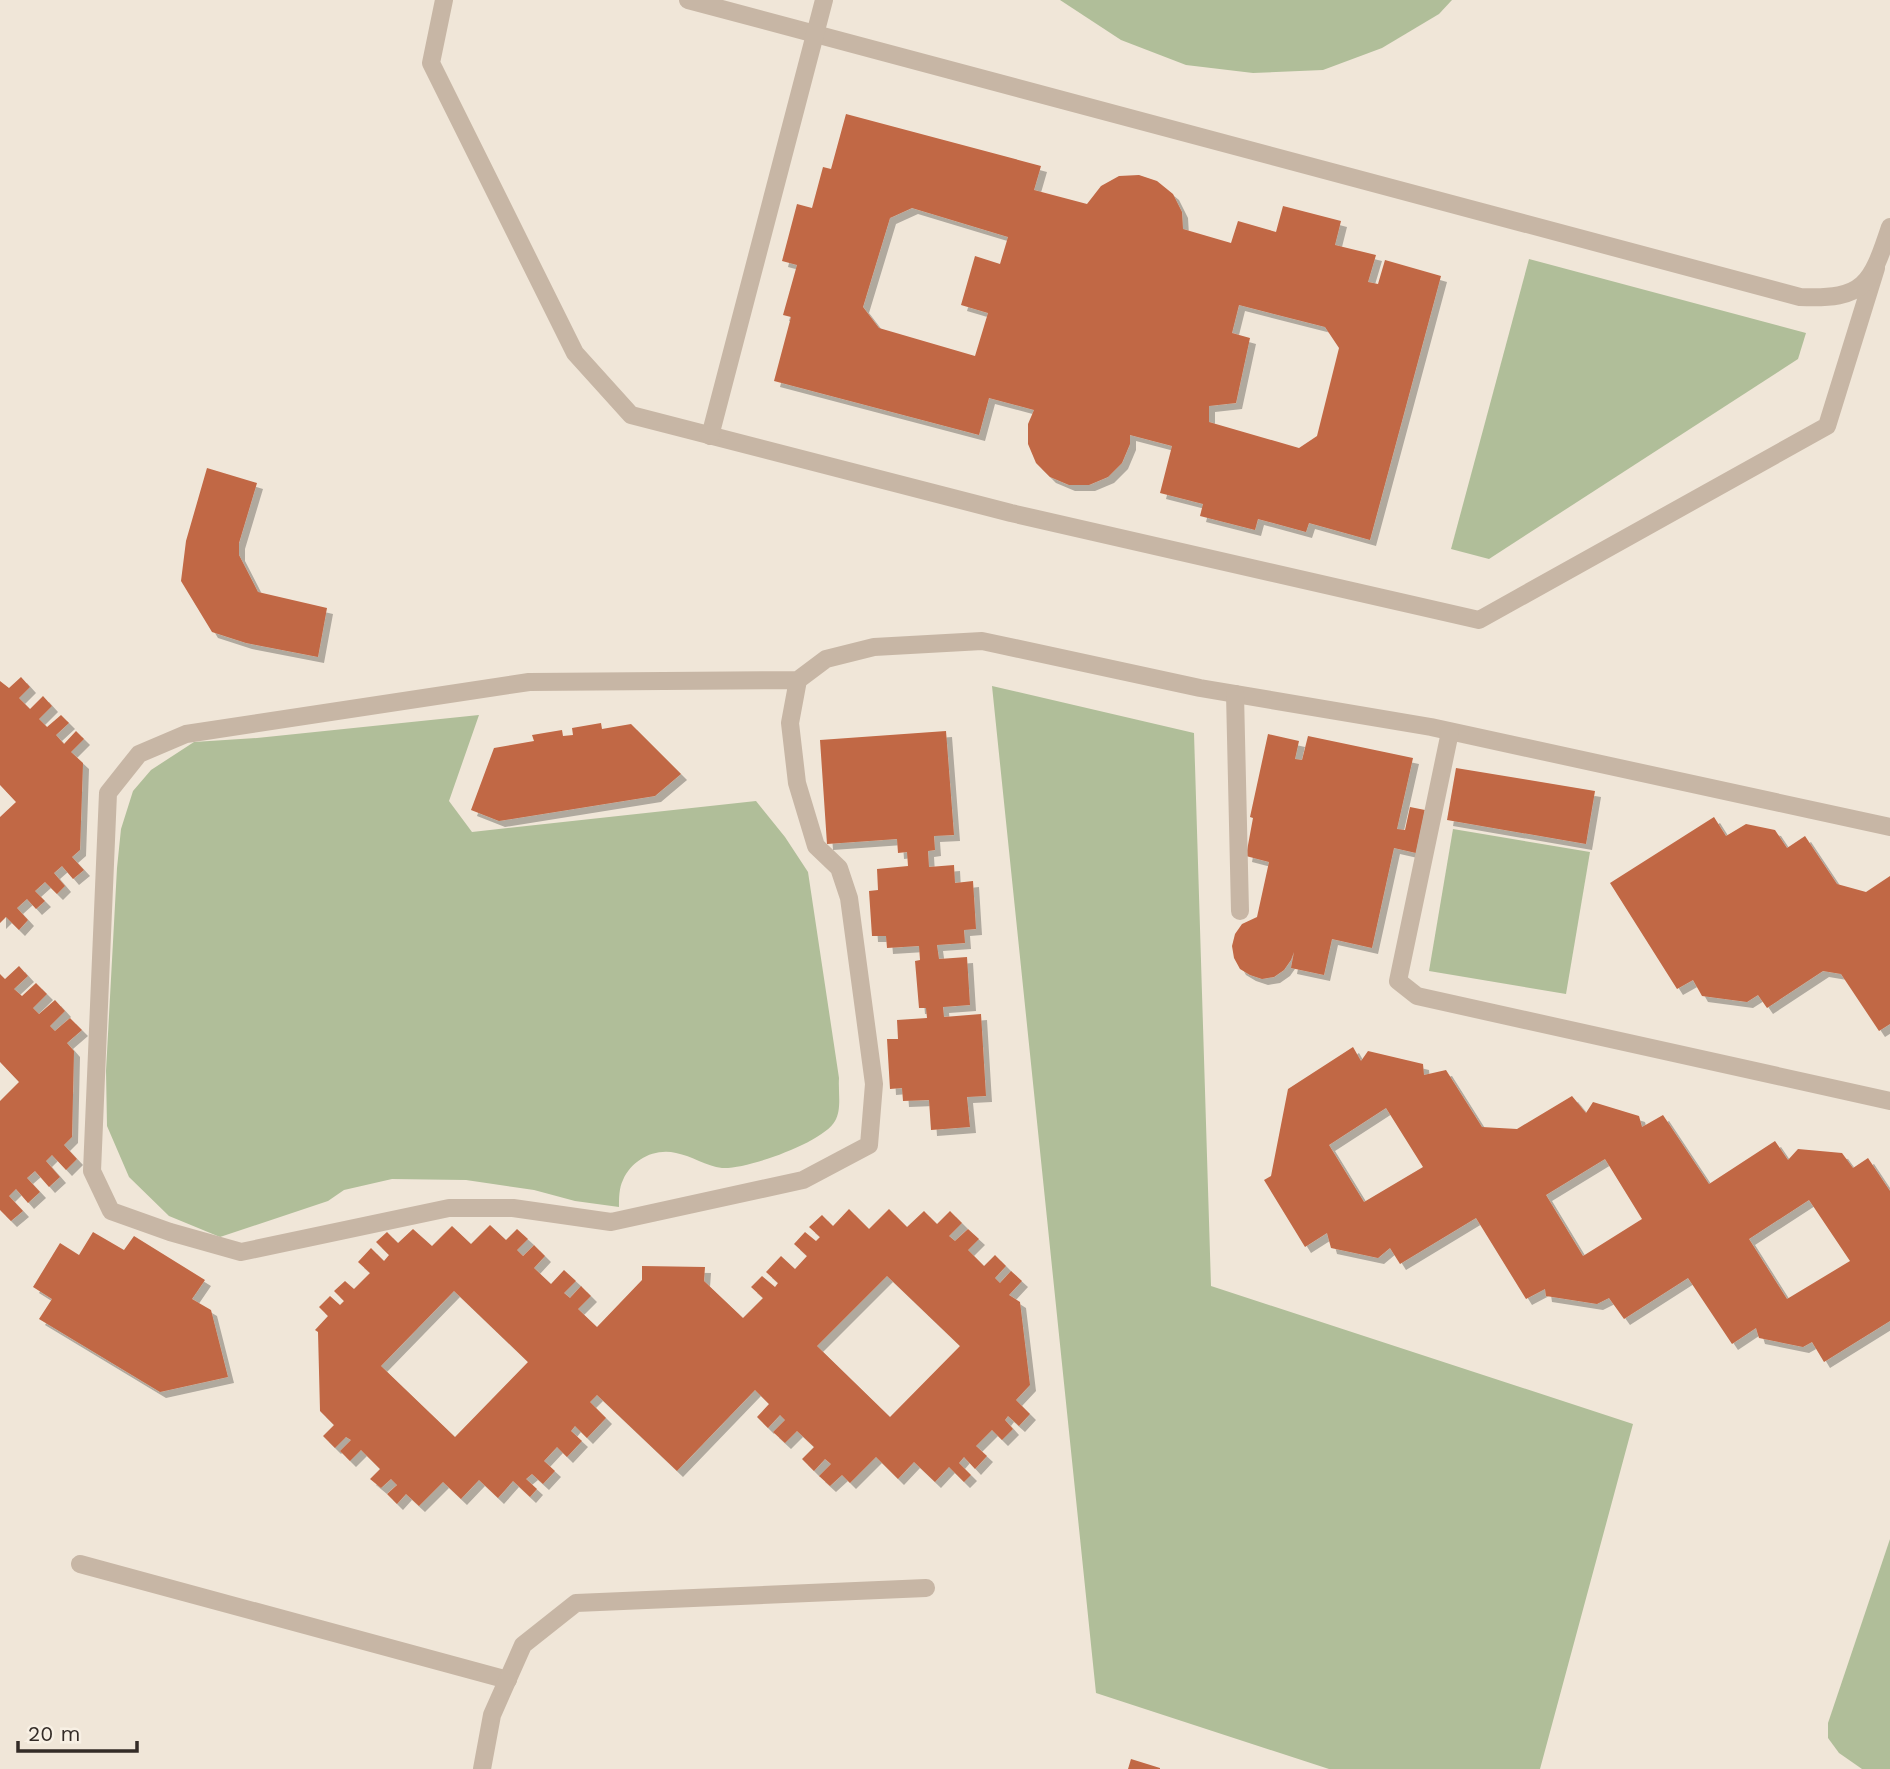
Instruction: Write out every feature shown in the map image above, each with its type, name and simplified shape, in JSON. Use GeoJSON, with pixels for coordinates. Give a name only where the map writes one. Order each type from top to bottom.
{"type":"FeatureCollection","features":[{"type":"Feature","properties":{"kind":"street"},"geometry":{"type":"LineString","coordinates":[[444,0],[431,63],[575,353],[631,415],[1011,513],[1479,620],[1826,426],[1890,227]]}},
{"type":"Feature","properties":{"kind":"street"},"geometry":{"type":"LineString","coordinates":[[688,0],[1800,297],[1831,298],[1858,290],[1876,268]]}},
{"type":"Feature","properties":{"kind":"street"},"geometry":{"type":"LineString","coordinates":[[710,436],[824,0]]}},
{"type":"Feature","properties":{"kind":"street"},"geometry":{"type":"LineString","coordinates":[[798,680],[790,723],[797,783],[816,846],[839,868],[849,898],[874,1084],[869,1145],[803,1180],[611,1222],[513,1208],[449,1208],[241,1252],[170,1232],[111,1211],[92,1171],[108,793],[139,754],[186,734],[529,682],[798,680],[826,659],[874,647],[982,641],[1235,694],[1450,732],[1890,827]]}},
{"type":"Feature","properties":{"kind":"street"},"geometry":{"type":"LineString","coordinates":[[1235,694],[1240,911]]}},
{"type":"Feature","properties":{"kind":"street"},"geometry":{"type":"LineString","coordinates":[[1450,732],[1398,981],[1417,996],[1890,1101]]}},
{"type":"Feature","properties":{"kind":"street"},"geometry":{"type":"LineString","coordinates":[[80,1564],[508,1680]]}},
{"type":"Feature","properties":{"kind":"street"},"geometry":{"type":"LineString","coordinates":[[482,1769],[492,1715],[523,1645],[576,1603],[926,1588]]}},
{"type":"Feature","properties":{"kind":"green space"},"geometry":{"type":"Polygon","coordinates":[[[1060,0],[1452,0],[1439,14],[1382,48],[1323,70],[1253,73],[1186,65],[1121,40],[1060,0]]]}},
{"type":"Feature","properties":{"kind":"green space"},"geometry":{"type":"Polygon","coordinates":[[[1529,259],[1806,333],[1798,359],[1489,559],[1451,549],[1529,259]]]}},
{"type":"Feature","properties":{"kind":"green space"},"geometry":{"type":"Polygon","coordinates":[[[992,686],[1194,733],[1211,1286],[1633,1424],[1540,1769],[1329,1769],[1096,1693],[992,686]]]}},
{"type":"Feature","properties":{"kind":"green space"},"geometry":{"type":"Polygon","coordinates":[[[479,715],[449,801],[472,832],[756,801],[785,837],[808,872],[839,1078],[839,1106],[835,1121],[828,1129],[801,1146],[765,1160],[733,1167],[716,1167],[676,1153],[652,1154],[638,1161],[627,1173],[621,1186],[619,1207],[466,1180],[392,1179],[344,1190],[328,1201],[220,1237],[169,1216],[129,1177],[107,1126],[106,1071],[117,868],[121,829],[133,791],[151,770],[194,742],[479,715]]]}},
{"type":"Feature","properties":{"kind":"green space"},"geometry":{"type":"Polygon","coordinates":[[[1453,829],[1590,852],[1566,994],[1429,971],[1453,829]]]}},
{"type":"Feature","properties":{"kind":"green space"},"geometry":{"type":"Polygon","coordinates":[[[1890,1539],[1890,1769],[1862,1769],[1839,1753],[1828,1738],[1828,1723],[1890,1539]]]}},
{"type":"Feature","properties":{"kind":"building"},"geometry":{"type":"Polygon","coordinates":[[[846,114],[1041,166],[1034,190],[1087,204],[1101,186],[1119,176],[1139,175],[1157,181],[1173,194],[1182,212],[1183,229],[1231,243],[1238,221],[1276,232],[1283,206],[1341,221],[1335,245],[1376,255],[1368,282],[1378,284],[1385,260],[1441,276],[1370,540],[1309,523],[1306,532],[1258,519],[1255,530],[1200,516],[1203,504],[1160,493],[1172,446],[1130,435],[1130,444],[1122,463],[1108,477],[1089,485],[1069,485],[1050,477],[1036,463],[1028,444],[1028,424],[1034,410],[989,398],[979,435],[774,381],[791,317],[783,315],[797,265],[782,261],[797,204],[812,208],[823,167],[831,169],[846,114]],[[912,208],[890,218],[863,307],[879,328],[975,356],[988,313],[961,305],[975,256],[1000,264],[1008,237],[912,208]],[[1239,305],[1232,333],[1250,338],[1236,403],[1209,406],[1209,422],[1299,448],[1317,436],[1339,348],[1325,327],[1239,305]]]}},
{"type":"Feature","properties":{"kind":"building"},"geometry":{"type":"Polygon","coordinates":[[[207,468],[257,483],[239,543],[239,555],[258,592],[327,608],[318,657],[246,643],[212,632],[181,581],[186,541],[207,468]]]}},
{"type":"Feature","properties":{"kind":"building"},"geometry":{"type":"Polygon","coordinates":[[[21,677],[30,687],[19,698],[30,709],[43,696],[52,706],[39,719],[47,727],[61,715],[69,723],[56,735],[64,744],[76,731],[84,739],[71,752],[83,763],[80,850],[72,857],[84,870],[73,879],[62,866],[54,873],[65,886],[57,894],[45,882],[35,891],[45,901],[36,909],[27,899],[17,908],[28,920],[19,930],[6,917],[0,923],[0,817],[16,802],[0,785],[0,681],[9,688],[21,677]]]}},
{"type":"Feature","properties":{"kind":"building"},"geometry":{"type":"Polygon","coordinates":[[[601,723],[602,729],[631,724],[681,774],[655,796],[499,821],[471,810],[494,748],[534,741],[532,735],[562,730],[563,736],[573,735],[572,728],[601,723]]]}},
{"type":"Feature","properties":{"kind":"building"},"geometry":{"type":"Polygon","coordinates":[[[946,731],[954,835],[934,836],[935,850],[928,851],[929,867],[954,865],[955,883],[973,881],[976,929],[964,930],[965,943],[937,945],[939,959],[967,957],[970,1005],[943,1007],[944,1017],[981,1014],[986,1096],[967,1097],[970,1127],[931,1130],[929,1100],[903,1101],[902,1088],[890,1089],[887,1039],[898,1039],[897,1020],[927,1018],[926,1008],[919,1008],[915,961],[920,960],[919,946],[887,948],[886,936],[872,936],[869,891],[878,890],[877,869],[908,866],[907,852],[898,853],[897,839],[827,844],[820,740],[946,731]]]}},
{"type":"Feature","properties":{"kind":"building"},"geometry":{"type":"Polygon","coordinates":[[[1268,734],[1299,741],[1295,759],[1302,760],[1308,736],[1413,758],[1397,829],[1405,830],[1410,807],[1425,810],[1416,853],[1394,848],[1372,948],[1332,939],[1324,975],[1291,968],[1294,952],[1284,970],[1274,977],[1262,979],[1240,969],[1234,958],[1232,946],[1235,934],[1242,924],[1257,917],[1269,862],[1246,856],[1253,818],[1250,817],[1268,734]]]}},
{"type":"Feature","properties":{"kind":"building"},"geometry":{"type":"Polygon","coordinates":[[[1456,768],[1595,791],[1586,844],[1447,820],[1456,768]]]}},
{"type":"Feature","properties":{"kind":"building"},"geometry":{"type":"Polygon","coordinates":[[[1714,817],[1726,836],[1746,824],[1775,830],[1787,848],[1805,836],[1837,884],[1866,892],[1890,876],[1890,1024],[1879,1031],[1841,974],[1823,971],[1767,1008],[1758,995],[1747,1002],[1702,996],[1693,980],[1677,989],[1610,883],[1714,817]]]}},
{"type":"Feature","properties":{"kind":"building"},"geometry":{"type":"Polygon","coordinates":[[[19,966],[28,976],[14,989],[22,996],[36,983],[47,994],[33,1008],[39,1014],[55,1000],[65,1011],[50,1026],[55,1031],[70,1018],[82,1030],[67,1043],[74,1051],[72,1137],[64,1145],[77,1159],[66,1170],[52,1155],[46,1161],[60,1177],[49,1187],[35,1171],[27,1178],[40,1192],[28,1203],[16,1189],[9,1196],[23,1211],[11,1221],[0,1210],[0,1101],[19,1082],[0,1062],[0,974],[5,979],[19,966]]]}},
{"type":"Feature","properties":{"kind":"building"},"geometry":{"type":"Polygon","coordinates":[[[1353,1047],[1361,1061],[1368,1051],[1423,1064],[1424,1075],[1446,1070],[1482,1127],[1517,1129],[1572,1096],[1586,1113],[1593,1102],[1639,1116],[1642,1127],[1663,1115],[1709,1184],[1775,1141],[1788,1160],[1798,1149],[1842,1153],[1853,1168],[1868,1158],[1890,1191],[1890,1321],[1824,1362],[1812,1342],[1803,1347],[1759,1338],[1756,1328],[1732,1344],[1688,1278],[1624,1319],[1609,1298],[1597,1304],[1546,1296],[1545,1289],[1526,1299],[1476,1218],[1400,1264],[1390,1248],[1378,1258],[1331,1248],[1327,1233],[1305,1247],[1264,1180],[1271,1176],[1288,1089],[1353,1047]],[[1386,1108],[1329,1145],[1364,1202],[1423,1167],[1386,1108]],[[1605,1159],[1546,1195],[1583,1256],[1642,1219],[1605,1159]],[[1809,1200],[1749,1239],[1787,1299],[1850,1261],[1809,1200]]]}},
{"type":"Feature","properties":{"kind":"building"},"geometry":{"type":"Polygon","coordinates":[[[849,1209],[869,1229],[889,1209],[907,1227],[924,1211],[937,1224],[950,1211],[962,1223],[949,1236],[955,1241],[968,1229],[979,1239],[968,1250],[984,1266],[995,1255],[1006,1266],[995,1278],[1000,1283],[1011,1271],[1022,1281],[1009,1295],[1020,1302],[1030,1385],[1016,1400],[1030,1414],[1019,1426],[1008,1416],[1005,1420],[1013,1429],[1002,1440],[992,1430],[976,1446],[987,1456],[975,1469],[964,1457],[959,1463],[971,1475],[964,1482],[949,1467],[935,1482],[914,1462],[898,1479],[876,1457],[850,1483],[842,1475],[830,1486],[819,1476],[831,1464],[825,1459],[814,1471],[802,1459],[814,1447],[797,1431],[785,1443],[773,1432],[785,1420],[780,1415],[768,1428],[757,1417],[769,1404],[755,1390],[677,1471],[597,1395],[590,1402],[606,1418],[587,1438],[575,1426],[571,1431],[582,1441],[567,1457],[557,1447],[544,1461],[555,1471],[543,1484],[532,1474],[526,1479],[537,1489],[530,1497],[513,1481],[498,1498],[479,1480],[461,1499],[443,1482],[419,1506],[406,1494],[397,1504],[387,1494],[397,1485],[391,1479],[381,1488],[370,1479],[380,1469],[361,1450],[350,1461],[340,1451],[351,1440],[346,1437],[335,1448],[323,1436],[334,1425],[320,1411],[318,1332],[315,1330],[328,1316],[319,1307],[330,1296],[340,1305],[344,1301],[334,1291],[345,1281],[354,1289],[370,1273],[358,1262],[371,1248],[384,1261],[389,1255],[376,1242],[387,1232],[398,1243],[413,1229],[432,1246],[452,1226],[471,1244],[490,1225],[506,1240],[517,1229],[528,1239],[517,1250],[523,1256],[534,1245],[545,1256],[534,1268],[551,1284],[564,1270],[576,1281],[564,1293],[570,1298],[581,1286],[591,1296],[578,1309],[597,1327],[642,1280],[642,1266],[705,1267],[704,1281],[743,1318],[763,1298],[751,1287],[762,1276],[775,1287],[778,1283],[766,1272],[781,1256],[795,1269],[807,1256],[794,1244],[805,1232],[816,1241],[820,1237],[809,1227],[822,1215],[833,1226],[849,1209]],[[887,1276],[817,1346],[890,1417],[960,1346],[887,1276]],[[454,1291],[381,1366],[455,1437],[528,1362],[454,1291]]]}},
{"type":"Feature","properties":{"kind":"building"},"geometry":{"type":"Polygon","coordinates":[[[93,1232],[124,1250],[134,1236],[205,1280],[192,1299],[211,1310],[228,1377],[160,1392],[39,1319],[52,1299],[33,1287],[60,1243],[79,1255],[93,1232]]]}},
{"type":"Feature","properties":{"kind":"building"},"geometry":{"type":"Polygon","coordinates":[[[1131,1759],[1160,1768],[1160,1769],[1128,1769],[1131,1759]]]}}]}
